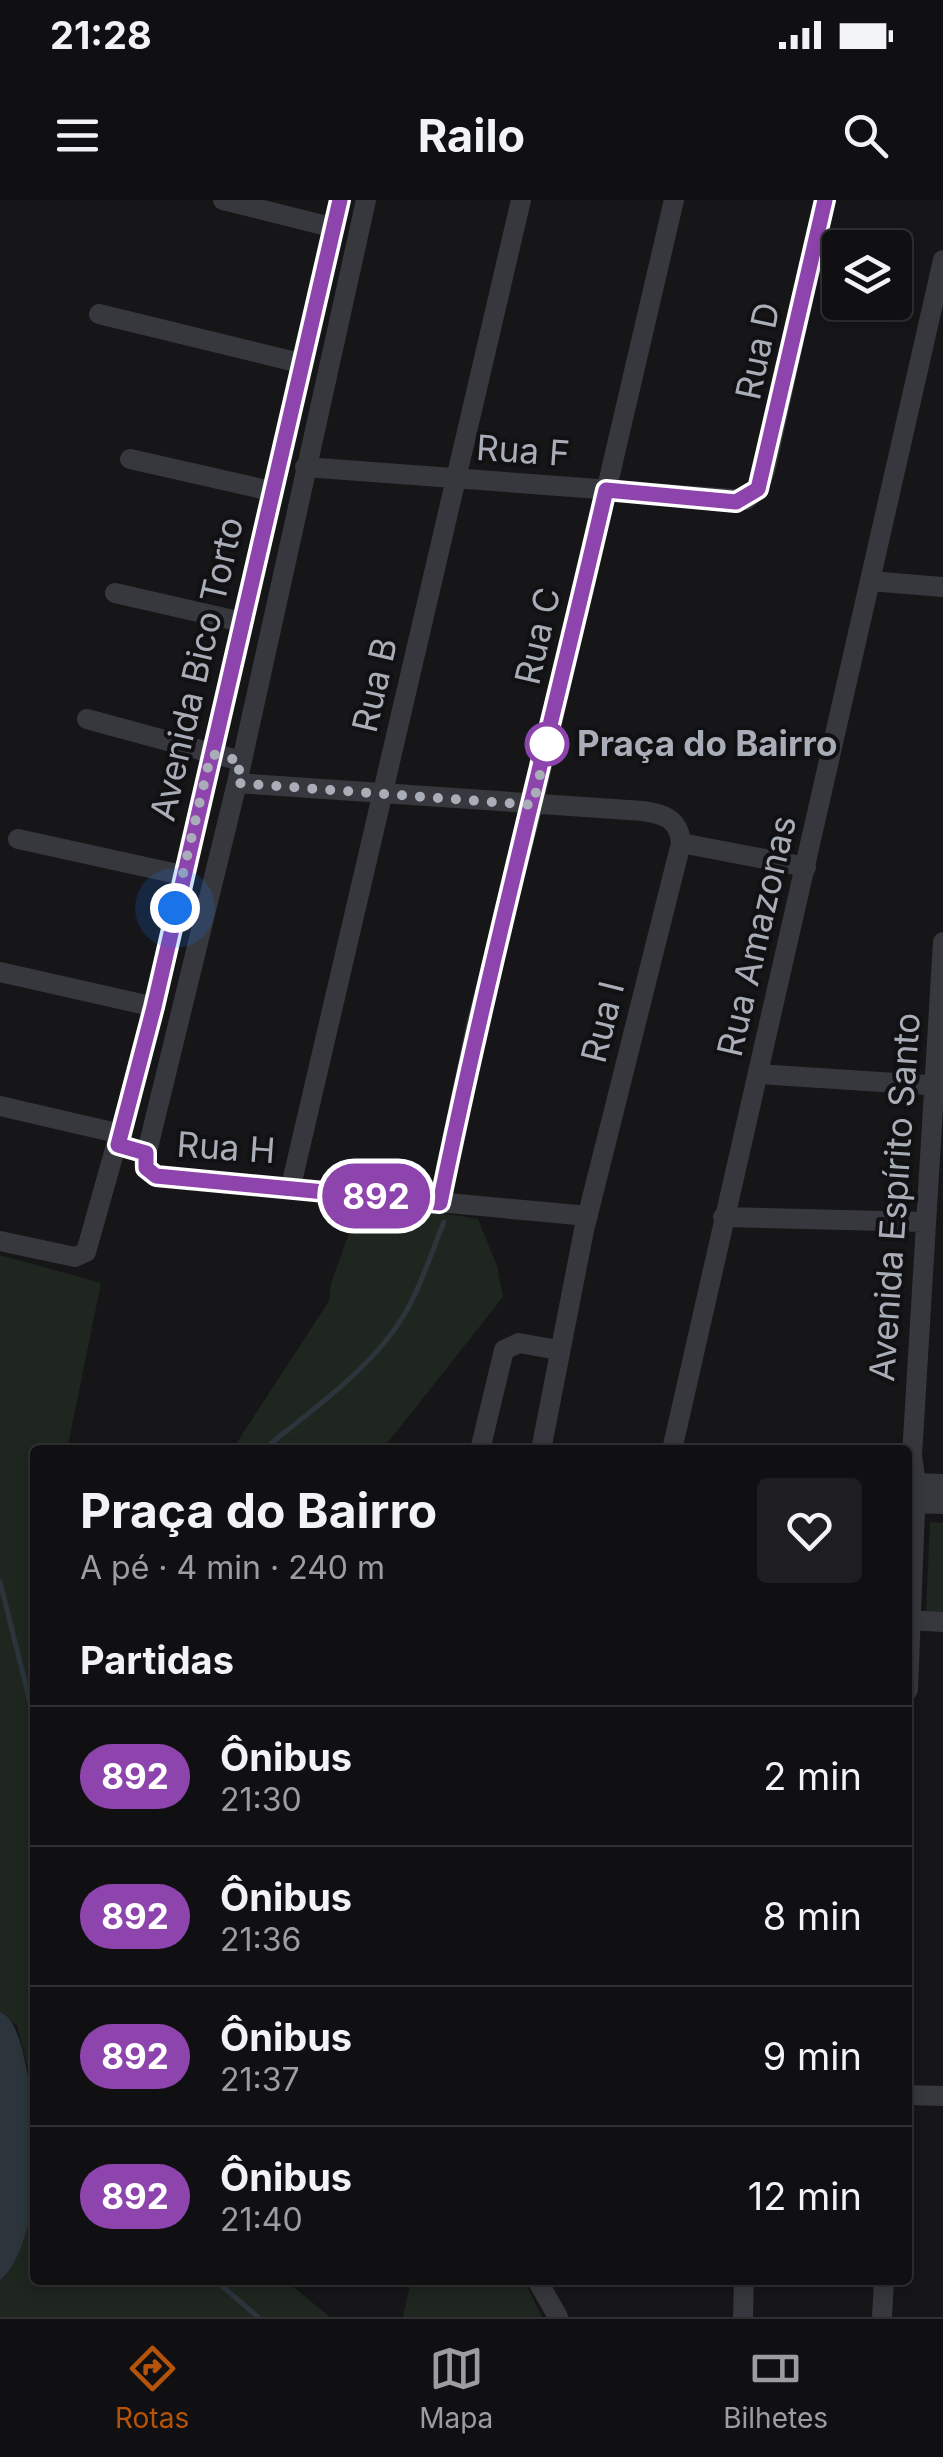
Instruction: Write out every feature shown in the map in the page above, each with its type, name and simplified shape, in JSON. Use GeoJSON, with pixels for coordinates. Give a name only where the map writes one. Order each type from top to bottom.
{"type":"FeatureCollection","features":[{"type":"Feature","properties":{"kind":"street"},"geometry":{"type":"LineString","coordinates":[[224,200],[334,228]]}},
{"type":"Feature","properties":{"kind":"street","name":"Avenida Bico Torto"},"geometry":{"type":"LineString","coordinates":[[0,1241],[71,1256],[86,1252],[154,1007],[340,200]]}},
{"type":"Feature","properties":{"kind":"street"},"geometry":{"type":"LineString","coordinates":[[146,1153],[236,783],[366,200]]}},
{"type":"Feature","properties":{"kind":"street","name":"Rua B"},"geometry":{"type":"LineString","coordinates":[[291,1186],[521,200]]}},
{"type":"Feature","properties":{"kind":"street","name":"Rua C"},"geometry":{"type":"LineString","coordinates":[[440,1203],[476,1026],[533,805],[674,200]]}},
{"type":"Feature","properties":{"kind":"street","name":"Rua D"},"geometry":{"type":"LineString","coordinates":[[736,502],[754,495],[766,470],[825,200]]}},
{"type":"Feature","properties":{"kind":"street","name":"Rua Amazonas"},"geometry":{"type":"LineString","coordinates":[[673,1445],[942,271]]}},
{"type":"Feature","properties":{"kind":"street"},"geometry":{"type":"LineString","coordinates":[[99,314],[300,363]]}},
{"type":"Feature","properties":{"kind":"street"},"geometry":{"type":"LineString","coordinates":[[918,368],[943,324]]}},
{"type":"Feature","properties":{"kind":"street"},"geometry":{"type":"LineString","coordinates":[[130,460],[271,491]]}},
{"type":"Feature","properties":{"kind":"street","name":"Rua F"},"geometry":{"type":"LineString","coordinates":[[304,467],[736,502]]}},
{"type":"Feature","properties":{"kind":"street"},"geometry":{"type":"LineString","coordinates":[[870,581],[943,587]]}},
{"type":"Feature","properties":{"kind":"street"},"geometry":{"type":"LineString","coordinates":[[115,594],[242,622]]}},
{"type":"Feature","properties":{"kind":"street"},"geometry":{"type":"LineString","coordinates":[[87,720],[241,761]]}},
{"type":"Feature","properties":{"kind":"street"},"geometry":{"type":"LineString","coordinates":[[236,783],[662,814],[675,823],[681,844],[806,867]]}},
{"type":"Feature","properties":{"kind":"street"},"geometry":{"type":"LineString","coordinates":[[18,838],[182,876]]}},
{"type":"Feature","properties":{"kind":"street","name":"Rua I"},"geometry":{"type":"LineString","coordinates":[[542,1445],[588,1216],[681,844]]}},
{"type":"Feature","properties":{"kind":"street","name":"Avenida Espírito Santo"},"geometry":{"type":"LineString","coordinates":[[912,1466],[926,1222],[939,1086],[943,942]]}},
{"type":"Feature","properties":{"kind":"street"},"geometry":{"type":"LineString","coordinates":[[0,972],[154,1007]]}},
{"type":"Feature","properties":{"kind":"street"},"geometry":{"type":"LineString","coordinates":[[759,1074],[939,1086]]}},
{"type":"Feature","properties":{"kind":"street","name":"Rua H"},"geometry":{"type":"LineString","coordinates":[[0,1106],[120,1140],[146,1153],[146,1168],[156,1176],[588,1216]]}},
{"type":"Feature","properties":{"kind":"street"},"geometry":{"type":"LineString","coordinates":[[723,1217],[926,1222]]}},
{"type":"Feature","properties":{"kind":"street"},"geometry":{"type":"LineString","coordinates":[[481,1445],[504,1350],[519,1344],[558,1350]]}},
{"type":"Feature","properties":{"kind":"street"},"geometry":{"type":"LineString","coordinates":[[912,1483],[943,1484]]}},
{"type":"Feature","properties":{"kind":"street"},"geometry":{"type":"LineString","coordinates":[[912,1484],[943,1504]]}},
{"type":"Feature","properties":{"kind":"street"},"geometry":{"type":"LineString","coordinates":[[912,1620],[943,1622]]}},
{"type":"Feature","properties":{"kind":"street"},"geometry":{"type":"LineString","coordinates":[[912,2095],[943,2096]]}},
{"type":"Feature","properties":{"kind":"street"},"geometry":{"type":"LineString","coordinates":[[540,2285],[558,2317]]}},
{"type":"Feature","properties":{"kind":"street"},"geometry":{"type":"LineString","coordinates":[[743,2317],[744,2285]]}},
{"type":"Feature","properties":{"kind":"street"},"geometry":{"type":"LineString","coordinates":[[870,2317],[871,2285]]}},
{"type":"Feature","properties":{"kind":"street"},"geometry":{"type":"LineString","coordinates":[[882,2317],[884,2285]]}},
{"type":"Feature","properties":{"kind":"shaded area"},"geometry":{"type":"Polygon","coordinates":[[[361,1200],[478,1219],[497,1266],[503,1297],[386,1445],[235,1445],[329,1301],[331,1283],[361,1200]]]}},
{"type":"Feature","properties":{"kind":"shaded area"},"geometry":{"type":"Polygon","coordinates":[[[0,1255],[101,1283],[68,1445],[30,1445],[30,2285],[291,2285],[330,2317],[0,2317],[0,2281],[5,2277],[28,2068],[17,2026],[0,2012],[0,1255]]]}},
{"type":"Feature","properties":{"kind":"shaded area"},"geometry":{"type":"Polygon","coordinates":[[[930,1522],[943,1523],[943,1615],[926,1613],[930,1522]]]}},
{"type":"Feature","properties":{"kind":"shaded area"},"geometry":{"type":"Polygon","coordinates":[[[0,2012],[12,2023],[27,2071],[30,2216],[16,2258],[0,2281],[0,2012]]]}},
{"type":"Feature","properties":{"kind":"shaded area"},"geometry":{"type":"Polygon","coordinates":[[[410,2285],[526,2285],[542,2317],[403,2317],[410,2285]]]}},
{"type":"Feature","properties":{"kind":"waterway"},"geometry":{"type":"LineString","coordinates":[[269,1445],[339,1388],[390,1335],[416,1293],[444,1222]]}},
{"type":"Feature","properties":{"kind":"waterway"},"geometry":{"type":"LineString","coordinates":[[0,1582],[30,1702]]}},
{"type":"Feature","properties":{"kind":"waterway"},"geometry":{"type":"LineString","coordinates":[[221,2285],[258,2317]]}},
{"type":"Feature","properties":{"kind":"bus line","name":"892"},"geometry":{"type":"LineString","coordinates":[[340,200],[154,1007],[118,1145],[146,1153],[146,1168],[156,1176],[440,1203],[476,1026],[533,805],[606,490],[736,502],[754,495],[766,470],[825,200]]}},
{"type":"Feature","properties":{"kind":"place","name":"Praça do Bairro"},"geometry":{"type":"Point","coordinates":[547,744]}},
{"type":"Feature","properties":{"kind":"route"},"geometry":{"type":"LineString","coordinates":[[175,908],[211,754],[241,761],[236,783],[533,805],[547,744]]}}]}
